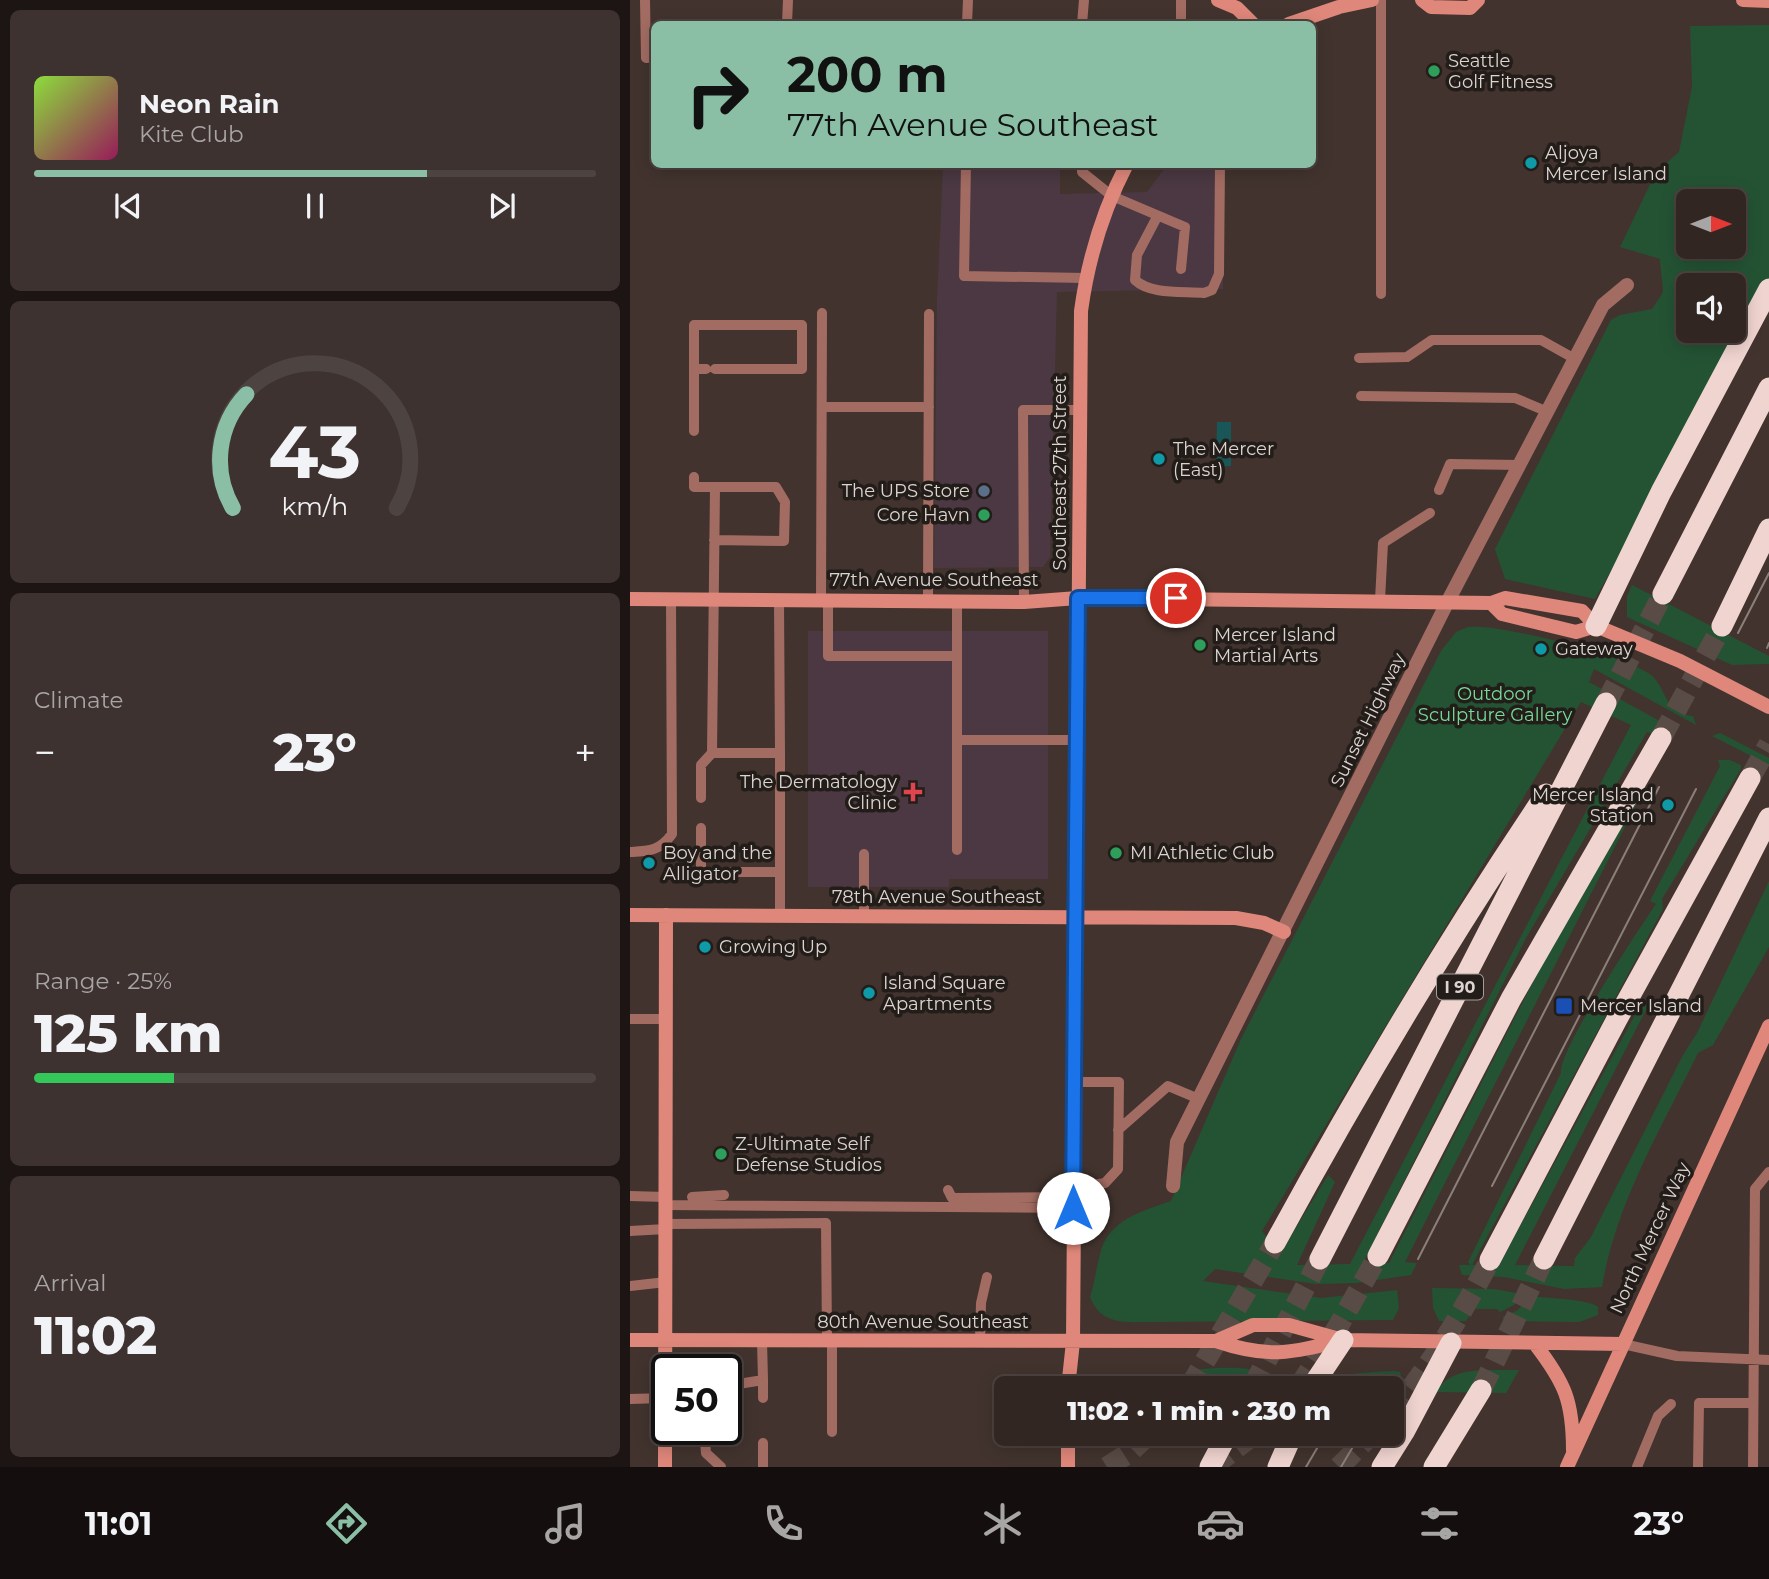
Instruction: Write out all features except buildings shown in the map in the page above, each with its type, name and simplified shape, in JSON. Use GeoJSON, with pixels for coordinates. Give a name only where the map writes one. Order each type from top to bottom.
{"type":"FeatureCollection","features":[{"type":"Feature","properties":{"kind":"highway"},"geometry":{"type":"LineString","coordinates":[[1605,629],[1647,520],[1769,289]]}},
{"type":"Feature","properties":{"kind":"highway"},"geometry":{"type":"LineString","coordinates":[[1663,594],[1769,388]]}},
{"type":"Feature","properties":{"kind":"highway"},"geometry":{"type":"LineString","coordinates":[[1722,626],[1769,529]]}},
{"type":"Feature","properties":{"kind":"highway","name":"I 90"},"geometry":{"type":"LineString","coordinates":[[1275,1243],[1323,1155],[1478,896],[1603,709],[1320,1259]]}},
{"type":"Feature","properties":{"kind":"highway"},"geometry":{"type":"LineString","coordinates":[[1378,1256],[1517,988],[1661,738]]}},
{"type":"Feature","properties":{"kind":"highway"},"geometry":{"type":"LineString","coordinates":[[1490,1260],[1580,1087],[1750,779]]}},
{"type":"Feature","properties":{"kind":"highway"},"geometry":{"type":"LineString","coordinates":[[1544,1259],[1769,818]]}},
{"type":"Feature","properties":{"kind":"highway"},"geometry":{"type":"LineString","coordinates":[[1319,1376],[1343,1340]]}},
{"type":"Feature","properties":{"kind":"highway"},"geometry":{"type":"LineString","coordinates":[[1382,1467],[1451,1343]]}},
{"type":"Feature","properties":{"kind":"highway"},"geometry":{"type":"LineString","coordinates":[[1434,1467],[1481,1390]]}},
{"type":"Feature","properties":{"kind":"highway"},"geometry":{"type":"LineString","coordinates":[[1210,1467],[1221,1446]]}},
{"type":"Feature","properties":{"kind":"highway"},"geometry":{"type":"LineString","coordinates":[[1278,1467],[1287,1446]]}},
{"type":"Feature","properties":{"kind":"street"},"geometry":{"type":"LineString","coordinates":[[1218,0],[1237,8],[1250,21]]}},
{"type":"Feature","properties":{"kind":"street"},"geometry":{"type":"LineString","coordinates":[[1298,21],[1339,7],[1372,0]]}},
{"type":"Feature","properties":{"kind":"street"},"geometry":{"type":"LineString","coordinates":[[1422,0],[1431,8],[1470,8],[1478,0]]}},
{"type":"Feature","properties":{"kind":"street"},"geometry":{"type":"LineString","coordinates":[[1743,0],[1769,1]]}},
{"type":"Feature","properties":{"kind":"street","name":"Southeast 27th Street"},"geometry":{"type":"LineString","coordinates":[[1069,1376],[1073,1342],[1074,916],[1081,311],[1085,278],[1112,196],[1125,168]]}},
{"type":"Feature","properties":{"kind":"street","name":"Sunset Highway"},"geometry":{"type":"LineString","coordinates":[[1173,1186],[1177,1142],[1448,601],[1603,304],[1628,285]]}},
{"type":"Feature","properties":{"kind":"street","name":"77th Avenue Southeast"},"geometry":{"type":"LineString","coordinates":[[630,599],[1024,602],[1078,598],[1491,603],[1505,598],[1582,611],[1605,629],[1680,660],[1769,706]]}},
{"type":"Feature","properties":{"kind":"street","name":"77th Avenue Southeast"},"geometry":{"type":"LineString","coordinates":[[1491,603],[1502,614],[1576,632],[1605,629]]}},
{"type":"Feature","properties":{"kind":"street","name":"78th Avenue Southeast"},"geometry":{"type":"LineString","coordinates":[[630,915],[1236,918],[1264,923],[1284,932]]}},
{"type":"Feature","properties":{"kind":"street"},"geometry":{"type":"LineString","coordinates":[[666,915],[666,1354]]}},
{"type":"Feature","properties":{"kind":"street","name":"North Mercer Way"},"geometry":{"type":"LineString","coordinates":[[1570,1461],[1769,1026]]}},
{"type":"Feature","properties":{"kind":"street","name":"80th Avenue Southeast"},"geometry":{"type":"LineString","coordinates":[[1216,1341],[1253,1325],[1289,1325],[1343,1340],[1622,1344]]}},
{"type":"Feature","properties":{"kind":"street","name":"80th Avenue Southeast"},"geometry":{"type":"LineString","coordinates":[[630,1340],[1216,1341],[1251,1353],[1291,1353],[1343,1340]]}},
{"type":"Feature","properties":{"kind":"street"},"geometry":{"type":"LineString","coordinates":[[1535,1344],[1570,1397],[1570,1461]]}},
{"type":"Feature","properties":{"kind":"street"},"geometry":{"type":"LineString","coordinates":[[665,1445],[665,1466]]}},
{"type":"Feature","properties":{"kind":"street"},"geometry":{"type":"LineString","coordinates":[[1068,1446],[1068,1467]]}},
{"type":"Feature","properties":{"kind":"lane"},"geometry":{"type":"LineString","coordinates":[[645,0],[646,58],[651,57]]}},
{"type":"Feature","properties":{"kind":"lane"},"geometry":{"type":"LineString","coordinates":[[787,21],[788,0]]}},
{"type":"Feature","properties":{"kind":"lane"},"geometry":{"type":"LineString","coordinates":[[967,21],[968,0]]}},
{"type":"Feature","properties":{"kind":"lane"},"geometry":{"type":"LineString","coordinates":[[1082,21],[1084,0]]}},
{"type":"Feature","properties":{"kind":"lane"},"geometry":{"type":"LineString","coordinates":[[1181,0],[1181,21]]}},
{"type":"Feature","properties":{"kind":"lane"},"geometry":{"type":"LineString","coordinates":[[1381,0],[1381,294]]}},
{"type":"Feature","properties":{"kind":"lane"},"geometry":{"type":"LineString","coordinates":[[966,168],[964,276],[1085,278]]}},
{"type":"Feature","properties":{"kind":"lane"},"geometry":{"type":"LineString","coordinates":[[1082,168],[1082,172],[1112,196],[1185,228],[1181,269]]}},
{"type":"Feature","properties":{"kind":"lane"},"geometry":{"type":"LineString","coordinates":[[1157,217],[1137,255],[1135,281],[1143,287],[1156,289],[1204,293],[1212,290],[1219,274],[1220,168]]}},
{"type":"Feature","properties":{"kind":"lane"},"geometry":{"type":"LineString","coordinates":[[822,313],[824,600],[828,656],[957,656]]}},
{"type":"Feature","properties":{"kind":"lane"},"geometry":{"type":"LineString","coordinates":[[928,601],[929,314]]}},
{"type":"Feature","properties":{"kind":"lane"},"geometry":{"type":"LineString","coordinates":[[694,369],[802,369],[802,324],[694,324],[694,369],[694,431]]}},
{"type":"Feature","properties":{"kind":"lane"},"geometry":{"type":"LineString","coordinates":[[1359,358],[1407,357],[1432,340],[1541,340],[1575,359]]}},
{"type":"Feature","properties":{"kind":"lane"},"geometry":{"type":"LineString","coordinates":[[1361,396],[1515,398],[1548,412]]}},
{"type":"Feature","properties":{"kind":"lane"},"geometry":{"type":"LineString","coordinates":[[822,407],[929,407]]}},
{"type":"Feature","properties":{"kind":"lane"},"geometry":{"type":"LineString","coordinates":[[1024,602],[1023,410],[1079,410]]}},
{"type":"Feature","properties":{"kind":"lane"},"geometry":{"type":"LineString","coordinates":[[1440,490],[1450,464],[1520,465]]}},
{"type":"Feature","properties":{"kind":"lane"},"geometry":{"type":"LineString","coordinates":[[694,477],[694,487],[776,487],[785,502],[784,541],[714,540]]}},
{"type":"Feature","properties":{"kind":"lane"},"geometry":{"type":"LineString","coordinates":[[701,798],[701,765],[712,753],[715,487]]}},
{"type":"Feature","properties":{"kind":"lane"},"geometry":{"type":"LineString","coordinates":[[1380,600],[1383,543],[1430,513]]}},
{"type":"Feature","properties":{"kind":"lane"},"geometry":{"type":"LineString","coordinates":[[630,852],[650,851],[663,846],[672,834],[671,599]]}},
{"type":"Feature","properties":{"kind":"lane"},"geometry":{"type":"LineString","coordinates":[[779,600],[780,916]]}},
{"type":"Feature","properties":{"kind":"lane"},"geometry":{"type":"LineString","coordinates":[[957,602],[957,850]]}},
{"type":"Feature","properties":{"kind":"lane"},"geometry":{"type":"LineString","coordinates":[[957,740],[1077,740]]}},
{"type":"Feature","properties":{"kind":"lane"},"geometry":{"type":"LineString","coordinates":[[712,753],[780,753]]}},
{"type":"Feature","properties":{"kind":"lane"},"geometry":{"type":"LineString","coordinates":[[701,828],[701,872],[779,872]]}},
{"type":"Feature","properties":{"kind":"lane"},"geometry":{"type":"LineString","coordinates":[[864,854],[864,916]]}},
{"type":"Feature","properties":{"kind":"lane"},"geometry":{"type":"LineString","coordinates":[[630,1019],[666,1019]]}},
{"type":"Feature","properties":{"kind":"lane"},"geometry":{"type":"LineString","coordinates":[[630,1196],[666,1201],[1073,1198],[1105,1184],[1118,1169],[1119,1082],[1074,1082]]}},
{"type":"Feature","properties":{"kind":"lane"},"geometry":{"type":"LineString","coordinates":[[1118,1130],[1168,1086],[1199,1099]]}},
{"type":"Feature","properties":{"kind":"lane"},"geometry":{"type":"LineString","coordinates":[[1753,1467],[1755,1189],[1769,1172]]}},
{"type":"Feature","properties":{"kind":"lane"},"geometry":{"type":"LineString","coordinates":[[948,1189],[951,1198],[1073,1198]]}},
{"type":"Feature","properties":{"kind":"lane"},"geometry":{"type":"LineString","coordinates":[[692,1197],[724,1195]]}},
{"type":"Feature","properties":{"kind":"lane"},"geometry":{"type":"LineString","coordinates":[[630,1231],[666,1226],[826,1223],[832,1432]]}},
{"type":"Feature","properties":{"kind":"lane"},"geometry":{"type":"LineString","coordinates":[[980,1341],[981,1303],[987,1277]]}},
{"type":"Feature","properties":{"kind":"lane"},"geometry":{"type":"LineString","coordinates":[[630,1286],[666,1282]]}},
{"type":"Feature","properties":{"kind":"lane"},"geometry":{"type":"LineString","coordinates":[[762,1340],[763,1398]]}},
{"type":"Feature","properties":{"kind":"lane"},"geometry":{"type":"LineString","coordinates":[[1622,1344],[1677,1356],[1769,1360]]}},
{"type":"Feature","properties":{"kind":"lane"},"geometry":{"type":"LineString","coordinates":[[742,1383],[763,1380]]}},
{"type":"Feature","properties":{"kind":"lane"},"geometry":{"type":"LineString","coordinates":[[630,1399],[651,1398]]}},
{"type":"Feature","properties":{"kind":"lane"},"geometry":{"type":"LineString","coordinates":[[1698,1467],[1699,1403],[1753,1403]]}},
{"type":"Feature","properties":{"kind":"lane"},"geometry":{"type":"LineString","coordinates":[[1637,1467],[1658,1416],[1671,1404]]}},
{"type":"Feature","properties":{"kind":"lane"},"geometry":{"type":"LineString","coordinates":[[762,1467],[763,1443]]}},
{"type":"Feature","properties":{"kind":"lane"},"geometry":{"type":"LineString","coordinates":[[706,1445],[706,1453],[721,1467]]}},
{"type":"Feature","properties":{"kind":"shaded area"},"geometry":{"type":"Polygon","coordinates":[[[943,168],[1060,168],[1060,194],[1147,192],[1165,168],[1224,168],[1223,289],[1057,292],[1050,557],[1043,567],[934,568],[937,300],[943,168]]]}},
{"type":"Feature","properties":{"kind":"shaded area"},"geometry":{"type":"Polygon","coordinates":[[[808,631],[1048,631],[1048,879],[949,879],[949,887],[808,887],[808,631]]]}},
{"type":"Feature","properties":{"kind":"green space"},"geometry":{"type":"Polygon","coordinates":[[[1769,25],[1769,291],[1746,332],[1746,273],[1676,273],[1676,343],[1740,343],[1595,599],[1505,579],[1495,549],[1611,320],[1620,315],[1652,309],[1663,292],[1660,259],[1620,247],[1656,172],[1679,152],[1692,87],[1690,26],[1769,25]]]}},
{"type":"Feature","properties":{"kind":"green space"},"geometry":{"type":"Polygon","coordinates":[[[1632,585],[1769,656],[1769,664],[1732,665],[1627,617],[1627,596],[1632,585]]]}},
{"type":"Feature","properties":{"kind":"green space","name":"Outdoor Sculpture Gallery"},"geometry":{"type":"Polygon","coordinates":[[[1468,627],[1484,627],[1533,635],[1591,650],[1638,667],[1656,680],[1676,711],[1693,716],[1696,725],[1594,669],[1589,682],[1665,724],[1672,738],[1647,732],[1526,938],[1363,1263],[1389,1263],[1552,945],[1646,785],[1405,1262],[1417,1263],[1411,1275],[1356,1283],[1316,1284],[1215,1269],[1203,1281],[1321,1298],[1397,1290],[1399,1308],[1393,1320],[1134,1322],[1108,1318],[1090,1297],[1104,1242],[1118,1225],[1128,1218],[1171,1201],[1241,1039],[1441,651],[1456,632],[1468,627]],[[1581,702],[1262,1231],[1280,1254],[1328,1175],[1335,1182],[1297,1265],[1350,1264],[1631,725],[1581,702]]]}},
{"type":"Feature","properties":{"kind":"green space"},"geometry":{"type":"Polygon","coordinates":[[[1720,733],[1769,758],[1769,765],[1712,736],[1720,733]]]}},
{"type":"Feature","properties":{"kind":"green space"},"geometry":{"type":"Polygon","coordinates":[[[1718,760],[1730,760],[1741,765],[1741,769],[1662,899],[1663,909],[1472,1265],[1499,1265],[1642,1002],[1648,1006],[1515,1265],[1574,1266],[1575,1258],[1591,1237],[1683,1055],[1697,1033],[1769,881],[1769,947],[1713,1045],[1698,1053],[1655,1138],[1618,1226],[1602,1287],[1564,1289],[1504,1277],[1462,1275],[1459,1265],[1471,1265],[1468,1262],[1561,1073],[1563,1060],[1572,1041],[1656,904],[1650,901],[1720,766],[1718,760]]]}},
{"type":"Feature","properties":{"kind":"green space"},"geometry":{"type":"Polygon","coordinates":[[[1432,1288],[1494,1289],[1522,1294],[1514,1305],[1500,1312],[1497,1309],[1474,1309],[1466,1321],[1439,1321],[1433,1308],[1432,1288]]]}},
{"type":"Feature","properties":{"kind":"green space"},"geometry":{"type":"Polygon","coordinates":[[[1529,1296],[1586,1302],[1598,1307],[1598,1315],[1579,1322],[1505,1321],[1502,1317],[1518,1310],[1529,1296]]]}},
{"type":"Feature","properties":{"kind":"green space"},"geometry":{"type":"Polygon","coordinates":[[[1238,1368],[1268,1376],[1191,1376],[1188,1370],[1238,1368]]]}},
{"type":"Feature","properties":{"kind":"green space"},"geometry":{"type":"Polygon","coordinates":[[[1519,1370],[1506,1393],[1436,1392],[1443,1383],[1461,1373],[1519,1370]]]}},
{"type":"Feature","properties":{"kind":"green space"},"geometry":{"type":"Polygon","coordinates":[[[1394,1371],[1400,1372],[1401,1376],[1345,1376],[1394,1371]]]}},
{"type":"Feature","properties":{"kind":"water"},"geometry":{"type":"Polygon","coordinates":[[[1217,422],[1231,422],[1231,466],[1216,467],[1217,422]]]}},
{"type":"Feature","properties":{"kind":"tunnel"},"geometry":{"type":"LineString","coordinates":[[1606,703],[1663,594]]}},
{"type":"Feature","properties":{"kind":"tunnel"},"geometry":{"type":"LineString","coordinates":[[1661,738],[1722,626]]}},
{"type":"Feature","properties":{"kind":"tunnel"},"geometry":{"type":"LineString","coordinates":[[1750,778],[1769,744]]}},
{"type":"Feature","properties":{"kind":"tunnel"},"geometry":{"type":"LineString","coordinates":[[1196,1376],[1275,1243]]}},
{"type":"Feature","properties":{"kind":"tunnel"},"geometry":{"type":"LineString","coordinates":[[1306,1376],[1339,1325],[1378,1256]]}},
{"type":"Feature","properties":{"kind":"tunnel"},"geometry":{"type":"LineString","coordinates":[[1258,1376],[1320,1259]]}},
{"type":"Feature","properties":{"kind":"tunnel"},"geometry":{"type":"LineString","coordinates":[[1481,1390],[1544,1259]]}},
{"type":"Feature","properties":{"kind":"tunnel"},"geometry":{"type":"LineString","coordinates":[[1404,1396],[1445,1340],[1490,1260]]}},
{"type":"Feature","properties":{"kind":"tunnel"},"geometry":{"type":"LineString","coordinates":[[1107,1467],[1136,1446]]}},
{"type":"Feature","properties":{"kind":"tunnel"},"geometry":{"type":"LineString","coordinates":[[1212,1467],[1239,1446]]}},
{"type":"Feature","properties":{"kind":"tunnel"},"geometry":{"type":"LineString","coordinates":[[1339,1467],[1360,1446]]}},
{"type":"Feature","properties":{"kind":"tram line"},"geometry":{"type":"LineString","coordinates":[[1738,633],[1769,573]]}},
{"type":"Feature","properties":{"kind":"tram line"},"geometry":{"type":"LineString","coordinates":[[1767,648],[1769,643]]}},
{"type":"Feature","properties":{"kind":"tram line"},"geometry":{"type":"LineString","coordinates":[[1418,1259],[1659,787]]}},
{"type":"Feature","properties":{"kind":"tram line"},"geometry":{"type":"LineString","coordinates":[[1492,1186],[1696,789]]}},
{"type":"Feature","properties":{"kind":"tram line"},"geometry":{"type":"LineString","coordinates":[[1306,1467],[1318,1446]]}},
{"type":"Feature","properties":{"kind":"tram line"},"geometry":{"type":"LineString","coordinates":[[1341,1467],[1353,1446]]}},
{"type":"Feature","properties":{"kind":"place","name":"Seattle Golf Fitness"},"geometry":{"type":"Point","coordinates":[1434,71]}},
{"type":"Feature","properties":{"kind":"place","name":"Aljoya Mercer Island"},"geometry":{"type":"Point","coordinates":[1531,163]}},
{"type":"Feature","properties":{"kind":"place","name":"The Mercer (East)"},"geometry":{"type":"Point","coordinates":[1159,459]}},
{"type":"Feature","properties":{"kind":"place","name":"The UPS Store"},"geometry":{"type":"Point","coordinates":[984,491]}},
{"type":"Feature","properties":{"kind":"place","name":"Core Havn"},"geometry":{"type":"Point","coordinates":[984,515]}},
{"type":"Feature","properties":{"kind":"place","name":"Mercer Island Martial Arts"},"geometry":{"type":"Point","coordinates":[1200,645]}},
{"type":"Feature","properties":{"kind":"place","name":"Gateway"},"geometry":{"type":"Point","coordinates":[1541,649]}},
{"type":"Feature","properties":{"kind":"place","name":"The Dermatology Clinic"},"geometry":{"type":"Point","coordinates":[913,792]}},
{"type":"Feature","properties":{"kind":"place","name":"Mercer Island Station"},"geometry":{"type":"Point","coordinates":[1668,805]}},
{"type":"Feature","properties":{"kind":"place","name":"MI Athletic Club"},"geometry":{"type":"Point","coordinates":[1116,853]}},
{"type":"Feature","properties":{"kind":"place","name":"Boy and the Alligator"},"geometry":{"type":"Point","coordinates":[649,863]}},
{"type":"Feature","properties":{"kind":"place","name":"Growing Up"},"geometry":{"type":"Point","coordinates":[705,947]}},
{"type":"Feature","properties":{"kind":"place","name":"Island Square Apartments"},"geometry":{"type":"Point","coordinates":[869,993]}},
{"type":"Feature","properties":{"kind":"place","name":"Mercer Island"},"geometry":{"type":"Point","coordinates":[1564,1006]}},
{"type":"Feature","properties":{"kind":"place","name":"Z-Ultimate Self Defense Studios"},"geometry":{"type":"Point","coordinates":[721,1154]}},
{"type":"Feature","properties":{"kind":"route"},"geometry":{"type":"LineString","coordinates":[[1073,1208],[1078,598],[1176,598]]}}]}
